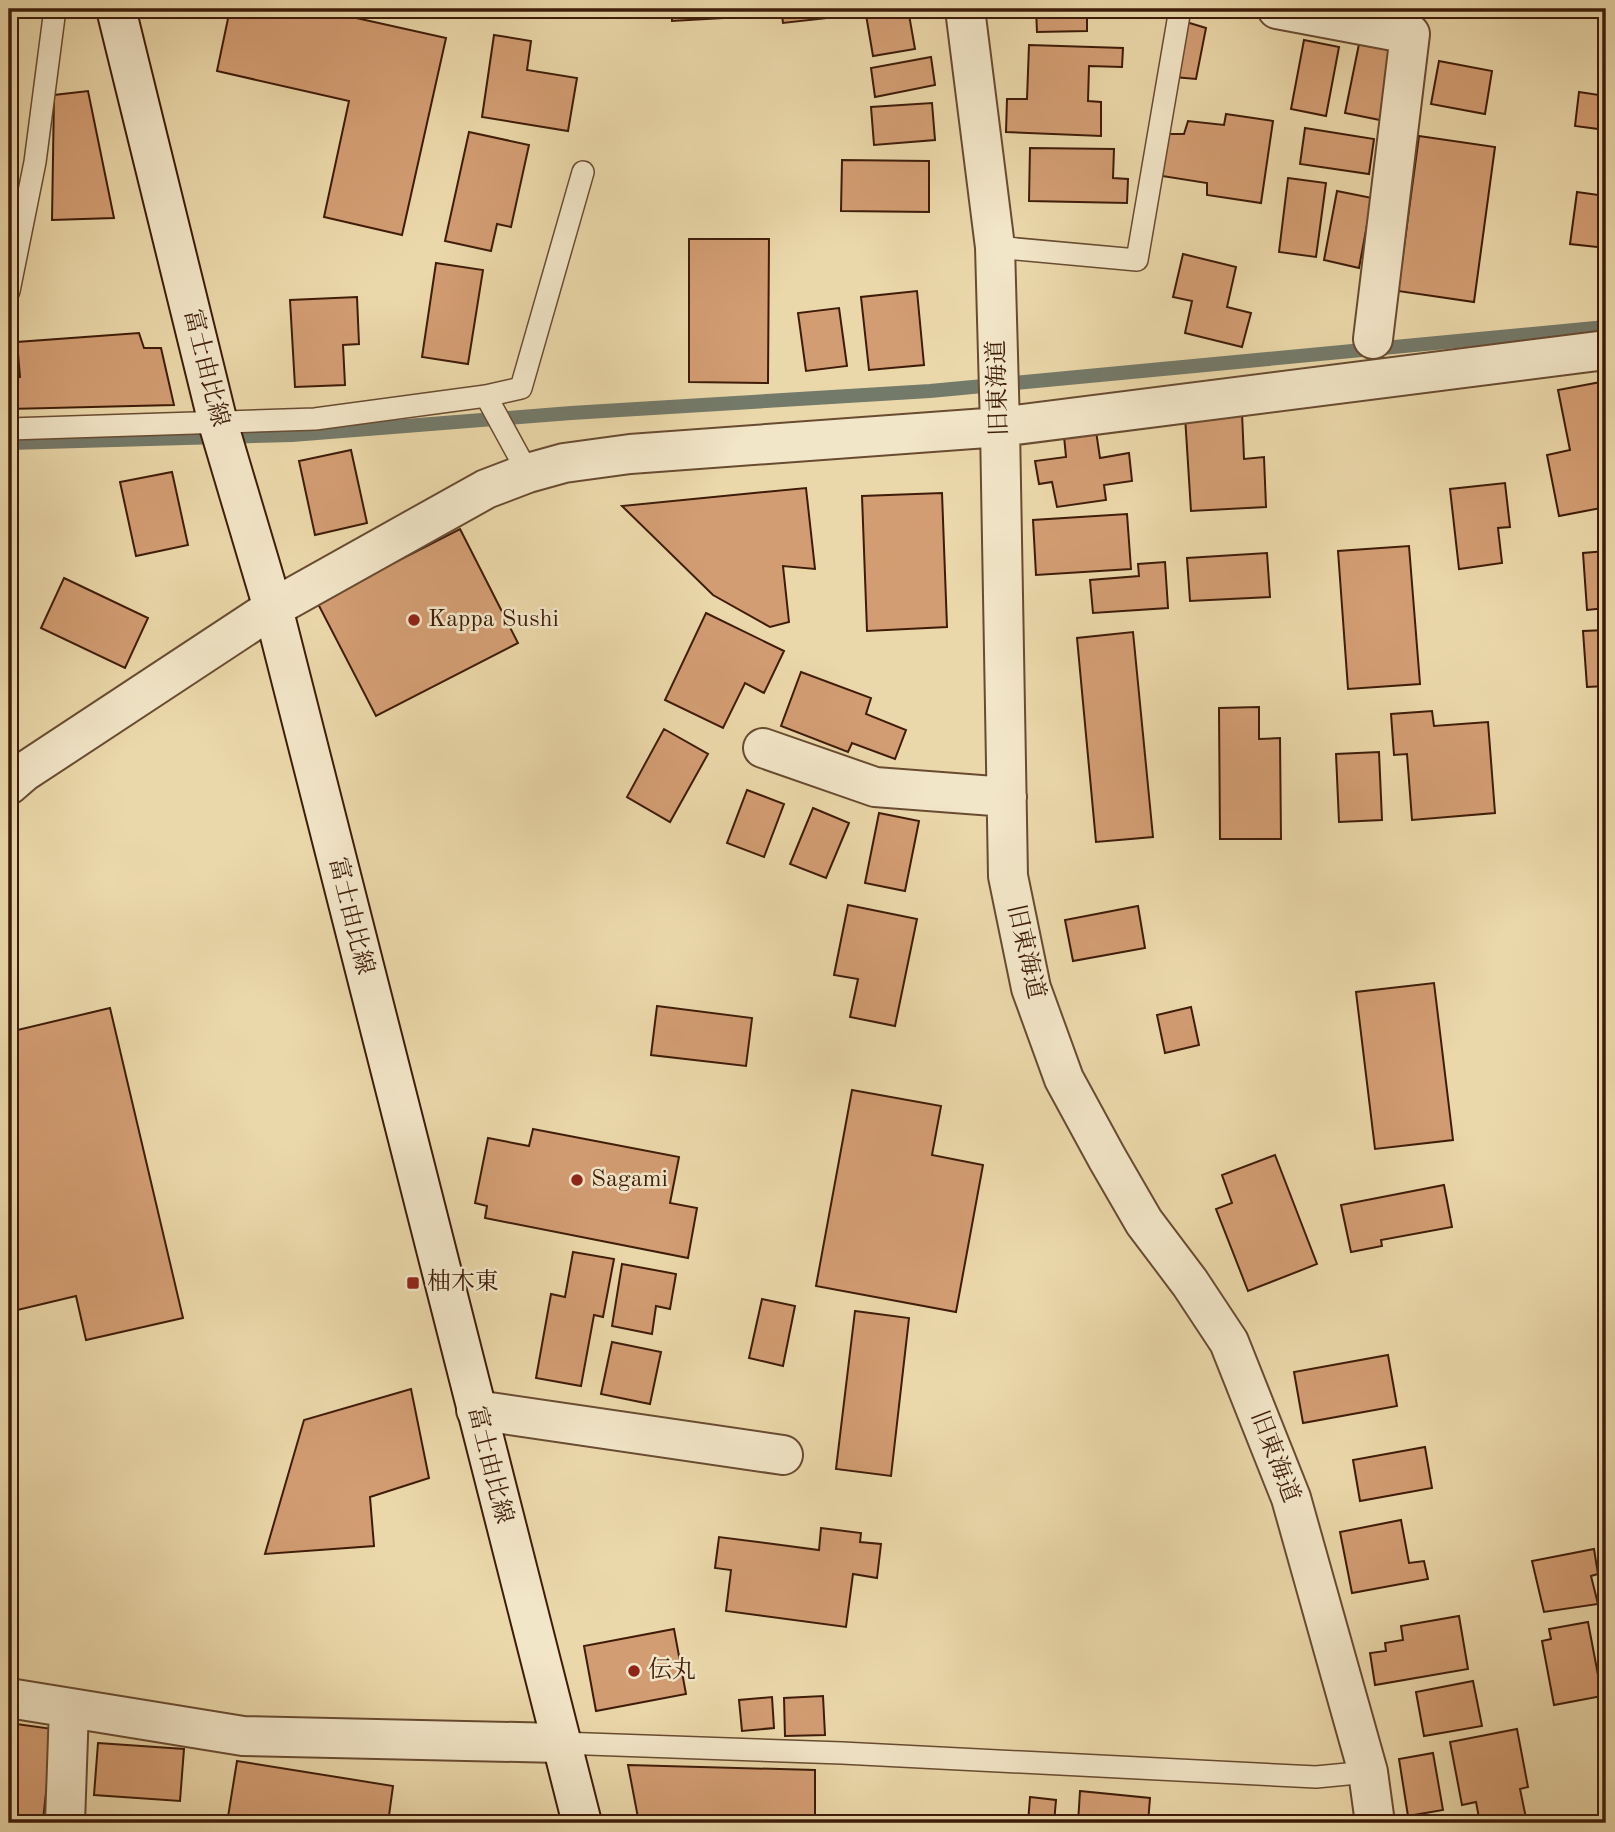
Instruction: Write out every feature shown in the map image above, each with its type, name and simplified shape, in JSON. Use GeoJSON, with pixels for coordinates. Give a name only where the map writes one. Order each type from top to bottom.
{"type":"FeatureCollection","features":[{"type":"Feature","properties":{"kind":"street","name":"富士由比線"},"geometry":{"type":"LineString","coordinates":[[116,9],[218,423],[273,608],[582,1823]]}},
{"type":"Feature","properties":{"kind":"street","name":"旧東海道"},"geometry":{"type":"LineString","coordinates":[[965,9],[995,247],[1008,876],[1031,988],[1064,1079],[1144,1222],[1190,1283],[1228,1342],[1291,1498],[1368,1772],[1375,1823]]}},
{"type":"Feature","properties":{"kind":"street"},"geometry":{"type":"LineString","coordinates":[[1277,9],[1410,34],[1373,339]]}},
{"type":"Feature","properties":{"kind":"street"},"geometry":{"type":"LineString","coordinates":[[9,785],[273,608],[486,489],[522,462],[564,463],[630,454],[1000,419],[1369,380],[1606,350]]}},
{"type":"Feature","properties":{"kind":"street"},"geometry":{"type":"LineString","coordinates":[[763,748],[875,787],[1007,797]]}},
{"type":"Feature","properties":{"kind":"street"},"geometry":{"type":"LineString","coordinates":[[476,1410],[783,1455]]}},
{"type":"Feature","properties":{"kind":"street"},"geometry":{"type":"LineString","coordinates":[[9,1699],[243,1736],[560,1744]]}},
{"type":"Feature","properties":{"kind":"street"},"geometry":{"type":"LineString","coordinates":[[65,1823],[69,1708]]}},
{"type":"Feature","properties":{"kind":"lane"},"geometry":{"type":"LineString","coordinates":[[9,290],[35,162],[55,9]]}},
{"type":"Feature","properties":{"kind":"lane"},"geometry":{"type":"LineString","coordinates":[[995,247],[1138,260],[1180,9]]}},
{"type":"Feature","properties":{"kind":"lane"},"geometry":{"type":"LineString","coordinates":[[9,429],[314,419],[486,396],[521,388],[583,172]]}},
{"type":"Feature","properties":{"kind":"lane"},"geometry":{"type":"LineString","coordinates":[[1369,380],[1373,339]]}},
{"type":"Feature","properties":{"kind":"lane"},"geometry":{"type":"LineString","coordinates":[[486,396],[522,462]]}},
{"type":"Feature","properties":{"kind":"lane"},"geometry":{"type":"LineString","coordinates":[[560,1744],[856,1754],[1316,1777],[1368,1772]]}},
{"type":"Feature","properties":{"kind":"building"},"geometry":{"type":"Polygon","coordinates":[[[230,9],[316,9],[446,38],[402,235],[324,217],[349,101],[217,71],[230,9]]]}},
{"type":"Feature","properties":{"kind":"building"},"geometry":{"type":"Polygon","coordinates":[[[672,9],[740,9],[741,17],[672,21],[672,9]]]}},
{"type":"Feature","properties":{"kind":"building"},"geometry":{"type":"Polygon","coordinates":[[[781,9],[835,9],[837,17],[783,23],[781,9]]]}},
{"type":"Feature","properties":{"kind":"building"},"geometry":{"type":"Polygon","coordinates":[[[865,9],[908,9],[915,49],[873,56],[865,9]]]}},
{"type":"Feature","properties":{"kind":"building"},"geometry":{"type":"Polygon","coordinates":[[[1036,9],[1087,9],[1087,31],[1037,32],[1036,9]]]}},
{"type":"Feature","properties":{"kind":"building"},"geometry":{"type":"Polygon","coordinates":[[[1183,21],[1206,28],[1196,79],[1174,77],[1183,21]]]}},
{"type":"Feature","properties":{"kind":"building"},"geometry":{"type":"Polygon","coordinates":[[[494,35],[531,41],[527,70],[577,78],[568,131],[482,117],[494,35]]]}},
{"type":"Feature","properties":{"kind":"building"},"geometry":{"type":"Polygon","coordinates":[[[1304,40],[1339,47],[1326,116],[1291,109],[1304,40]]]}},
{"type":"Feature","properties":{"kind":"building"},"geometry":{"type":"Polygon","coordinates":[[[1359,44],[1394,51],[1380,120],[1345,113],[1359,44]]]}},
{"type":"Feature","properties":{"kind":"building"},"geometry":{"type":"Polygon","coordinates":[[[1029,45],[1123,48],[1122,67],[1089,66],[1088,101],[1101,102],[1101,136],[1006,132],[1007,99],[1027,99],[1029,45]]]}},
{"type":"Feature","properties":{"kind":"building"},"geometry":{"type":"Polygon","coordinates":[[[931,57],[935,85],[875,97],[871,68],[931,57]]]}},
{"type":"Feature","properties":{"kind":"building"},"geometry":{"type":"Polygon","coordinates":[[[1439,61],[1492,71],[1485,114],[1431,104],[1439,61]]]}},
{"type":"Feature","properties":{"kind":"building"},"geometry":{"type":"Polygon","coordinates":[[[88,91],[114,218],[52,220],[54,95],[88,91]]]}},
{"type":"Feature","properties":{"kind":"building"},"geometry":{"type":"Polygon","coordinates":[[[1579,92],[1606,96],[1606,130],[1575,126],[1579,92]]]}},
{"type":"Feature","properties":{"kind":"building"},"geometry":{"type":"Polygon","coordinates":[[[932,103],[935,140],[874,145],[871,107],[932,103]]]}},
{"type":"Feature","properties":{"kind":"building"},"geometry":{"type":"Polygon","coordinates":[[[1226,114],[1273,121],[1261,203],[1207,195],[1207,183],[1162,176],[1169,134],[1184,134],[1188,121],[1224,125],[1226,114]]]}},
{"type":"Feature","properties":{"kind":"building"},"geometry":{"type":"Polygon","coordinates":[[[1305,128],[1374,139],[1369,174],[1300,164],[1305,128]]]}},
{"type":"Feature","properties":{"kind":"building"},"geometry":{"type":"Polygon","coordinates":[[[469,132],[529,145],[511,227],[497,224],[491,251],[445,241],[469,132]]]}},
{"type":"Feature","properties":{"kind":"building"},"geometry":{"type":"Polygon","coordinates":[[[1419,136],[1495,147],[1474,302],[1398,291],[1419,136]]]}},
{"type":"Feature","properties":{"kind":"building"},"geometry":{"type":"Polygon","coordinates":[[[1030,148],[1114,149],[1113,178],[1128,179],[1127,203],[1029,201],[1030,148]]]}},
{"type":"Feature","properties":{"kind":"building"},"geometry":{"type":"Polygon","coordinates":[[[842,160],[929,161],[929,212],[841,211],[842,160]]]}},
{"type":"Feature","properties":{"kind":"building"},"geometry":{"type":"Polygon","coordinates":[[[1288,178],[1326,183],[1316,257],[1279,252],[1288,178]]]}},
{"type":"Feature","properties":{"kind":"building"},"geometry":{"type":"Polygon","coordinates":[[[1337,191],[1372,198],[1359,268],[1324,260],[1337,191]]]}},
{"type":"Feature","properties":{"kind":"building"},"geometry":{"type":"Polygon","coordinates":[[[1577,192],[1606,196],[1606,248],[1570,244],[1577,192]]]}},
{"type":"Feature","properties":{"kind":"building"},"geometry":{"type":"Polygon","coordinates":[[[689,239],[769,239],[768,383],[689,382],[689,239]]]}},
{"type":"Feature","properties":{"kind":"building"},"geometry":{"type":"Polygon","coordinates":[[[1183,254],[1236,267],[1227,307],[1251,313],[1242,347],[1185,333],[1192,301],[1173,297],[1183,254]]]}},
{"type":"Feature","properties":{"kind":"building"},"geometry":{"type":"Polygon","coordinates":[[[436,263],[483,270],[468,364],[422,357],[436,263]]]}},
{"type":"Feature","properties":{"kind":"building"},"geometry":{"type":"Polygon","coordinates":[[[917,291],[924,365],[869,370],[861,297],[917,291]]]}},
{"type":"Feature","properties":{"kind":"building"},"geometry":{"type":"Polygon","coordinates":[[[357,297],[359,344],[343,345],[345,385],[295,387],[290,300],[357,297]]]}},
{"type":"Feature","properties":{"kind":"building"},"geometry":{"type":"Polygon","coordinates":[[[839,308],[847,366],[806,371],[798,313],[839,308]]]}},
{"type":"Feature","properties":{"kind":"building"},"geometry":{"type":"Polygon","coordinates":[[[139,333],[144,348],[161,348],[174,405],[9,409],[9,379],[20,377],[17,342],[139,333]]]}},
{"type":"Feature","properties":{"kind":"building"},"geometry":{"type":"Polygon","coordinates":[[[1606,381],[1606,507],[1559,516],[1547,455],[1570,450],[1558,390],[1606,381]]]}},
{"type":"Feature","properties":{"kind":"building"},"geometry":{"type":"Polygon","coordinates":[[[1242,413],[1244,459],[1264,457],[1266,507],[1191,511],[1185,416],[1242,413]]]}},
{"type":"Feature","properties":{"kind":"building"},"geometry":{"type":"Polygon","coordinates":[[[1096,431],[1100,458],[1129,453],[1132,481],[1104,485],[1106,500],[1057,507],[1052,482],[1039,484],[1035,461],[1066,457],[1064,436],[1096,431]]]}},
{"type":"Feature","properties":{"kind":"building"},"geometry":{"type":"Polygon","coordinates":[[[351,450],[367,523],[315,535],[299,461],[351,450]]]}},
{"type":"Feature","properties":{"kind":"building"},"geometry":{"type":"Polygon","coordinates":[[[172,472],[188,545],[136,556],[120,482],[172,472]]]}},
{"type":"Feature","properties":{"kind":"building"},"geometry":{"type":"Polygon","coordinates":[[[1505,483],[1510,527],[1498,528],[1502,563],[1459,569],[1450,489],[1505,483]]]}},
{"type":"Feature","properties":{"kind":"building"},"geometry":{"type":"Polygon","coordinates":[[[806,488],[815,569],[783,566],[789,622],[770,627],[713,595],[622,506],[806,488]]]}},
{"type":"Feature","properties":{"kind":"building"},"geometry":{"type":"Polygon","coordinates":[[[942,493],[947,627],[867,631],[862,496],[942,493]]]}},
{"type":"Feature","properties":{"kind":"building"},"geometry":{"type":"Polygon","coordinates":[[[1127,514],[1131,569],[1036,575],[1033,520],[1127,514]]]}},
{"type":"Feature","properties":{"kind":"building"},"geometry":{"type":"Polygon","coordinates":[[[460,529],[518,643],[376,716],[317,602],[460,529]]]}},
{"type":"Feature","properties":{"kind":"building"},"geometry":{"type":"Polygon","coordinates":[[[1409,546],[1420,684],[1348,689],[1338,551],[1409,546]]]}},
{"type":"Feature","properties":{"kind":"building"},"geometry":{"type":"Polygon","coordinates":[[[1606,551],[1606,608],[1587,610],[1583,553],[1606,551]]]}},
{"type":"Feature","properties":{"kind":"building"},"geometry":{"type":"Polygon","coordinates":[[[1267,553],[1270,597],[1190,601],[1187,558],[1267,553]]]}},
{"type":"Feature","properties":{"kind":"building"},"geometry":{"type":"Polygon","coordinates":[[[1165,562],[1168,608],[1093,613],[1090,580],[1139,576],[1138,564],[1165,562]]]}},
{"type":"Feature","properties":{"kind":"building"},"geometry":{"type":"Polygon","coordinates":[[[64,578],[148,618],[125,668],[41,628],[64,578]]]}},
{"type":"Feature","properties":{"kind":"building"},"geometry":{"type":"Polygon","coordinates":[[[706,613],[784,651],[764,693],[745,683],[723,728],[665,700],[706,613]]]}},
{"type":"Feature","properties":{"kind":"building"},"geometry":{"type":"Polygon","coordinates":[[[1606,630],[1606,686],[1587,687],[1583,631],[1606,630]]]}},
{"type":"Feature","properties":{"kind":"building"},"geometry":{"type":"Polygon","coordinates":[[[1133,632],[1153,837],[1096,842],[1077,638],[1133,632]]]}},
{"type":"Feature","properties":{"kind":"building"},"geometry":{"type":"Polygon","coordinates":[[[801,672],[871,698],[866,714],[906,730],[895,759],[852,743],[848,752],[781,726],[801,672]]]}},
{"type":"Feature","properties":{"kind":"building"},"geometry":{"type":"Polygon","coordinates":[[[1259,707],[1259,739],[1280,738],[1281,839],[1220,839],[1219,708],[1259,707]]]}},
{"type":"Feature","properties":{"kind":"building"},"geometry":{"type":"Polygon","coordinates":[[[1432,711],[1434,726],[1488,722],[1495,813],[1412,820],[1407,754],[1394,755],[1391,714],[1432,711]]]}},
{"type":"Feature","properties":{"kind":"building"},"geometry":{"type":"Polygon","coordinates":[[[1601,716],[1606,716],[1606,784],[1601,716]]]}},
{"type":"Feature","properties":{"kind":"building"},"geometry":{"type":"Polygon","coordinates":[[[664,729],[708,754],[670,822],[627,797],[664,729]]]}},
{"type":"Feature","properties":{"kind":"building"},"geometry":{"type":"Polygon","coordinates":[[[1379,752],[1382,820],[1339,822],[1336,754],[1379,752]]]}},
{"type":"Feature","properties":{"kind":"building"},"geometry":{"type":"Polygon","coordinates":[[[747,790],[784,804],[764,857],[727,843],[747,790]]]}},
{"type":"Feature","properties":{"kind":"building"},"geometry":{"type":"Polygon","coordinates":[[[813,808],[849,823],[826,878],[790,864],[813,808]]]}},
{"type":"Feature","properties":{"kind":"building"},"geometry":{"type":"Polygon","coordinates":[[[879,813],[919,821],[905,891],[865,883],[879,813]]]}},
{"type":"Feature","properties":{"kind":"building"},"geometry":{"type":"Polygon","coordinates":[[[848,905],[917,919],[895,1026],[850,1017],[858,979],[834,975],[848,905]]]}},
{"type":"Feature","properties":{"kind":"building"},"geometry":{"type":"Polygon","coordinates":[[[1138,906],[1145,948],[1073,961],[1065,920],[1138,906]]]}},
{"type":"Feature","properties":{"kind":"building"},"geometry":{"type":"Polygon","coordinates":[[[1434,983],[1453,1140],[1375,1149],[1356,992],[1434,983]]]}},
{"type":"Feature","properties":{"kind":"building"},"geometry":{"type":"Polygon","coordinates":[[[657,1006],[752,1018],[746,1066],[651,1055],[657,1006]]]}},
{"type":"Feature","properties":{"kind":"building"},"geometry":{"type":"Polygon","coordinates":[[[1191,1007],[1199,1045],[1165,1053],[1157,1015],[1191,1007]]]}},
{"type":"Feature","properties":{"kind":"building"},"geometry":{"type":"Polygon","coordinates":[[[110,1008],[183,1318],[86,1340],[76,1296],[9,1312],[9,1032],[110,1008]]]}},
{"type":"Feature","properties":{"kind":"building"},"geometry":{"type":"Polygon","coordinates":[[[852,1090],[941,1106],[932,1155],[983,1165],[956,1312],[816,1286],[852,1090]]]}},
{"type":"Feature","properties":{"kind":"building","name":"Sagami"},"geometry":{"type":"Polygon","coordinates":[[[533,1129],[679,1157],[670,1203],[697,1208],[688,1258],[485,1218],[487,1206],[475,1203],[488,1138],[529,1146],[533,1129]]]}},
{"type":"Feature","properties":{"kind":"building"},"geometry":{"type":"Polygon","coordinates":[[[1275,1155],[1317,1264],[1248,1291],[1216,1209],[1232,1203],[1222,1175],[1275,1155]]]}},
{"type":"Feature","properties":{"kind":"building"},"geometry":{"type":"Polygon","coordinates":[[[1444,1185],[1452,1227],[1381,1240],[1382,1246],[1351,1252],[1341,1205],[1444,1185]]]}},
{"type":"Feature","properties":{"kind":"building"},"geometry":{"type":"Polygon","coordinates":[[[573,1252],[614,1259],[603,1317],[594,1315],[581,1386],[536,1378],[551,1294],[565,1297],[573,1252]]]}},
{"type":"Feature","properties":{"kind":"building"},"geometry":{"type":"Polygon","coordinates":[[[622,1264],[676,1274],[670,1309],[656,1306],[652,1334],[612,1326],[622,1264]]]}},
{"type":"Feature","properties":{"kind":"building"},"geometry":{"type":"Polygon","coordinates":[[[762,1299],[795,1306],[783,1366],[749,1358],[762,1299]]]}},
{"type":"Feature","properties":{"kind":"building"},"geometry":{"type":"Polygon","coordinates":[[[855,1311],[909,1318],[891,1476],[836,1469],[855,1311]]]}},
{"type":"Feature","properties":{"kind":"building"},"geometry":{"type":"Polygon","coordinates":[[[612,1342],[661,1352],[650,1404],[601,1394],[612,1342]]]}},
{"type":"Feature","properties":{"kind":"building"},"geometry":{"type":"Polygon","coordinates":[[[1388,1355],[1397,1406],[1303,1423],[1294,1372],[1388,1355]]]}},
{"type":"Feature","properties":{"kind":"building"},"geometry":{"type":"Polygon","coordinates":[[[411,1389],[429,1478],[370,1497],[374,1546],[265,1554],[304,1420],[411,1389]]]}},
{"type":"Feature","properties":{"kind":"building"},"geometry":{"type":"Polygon","coordinates":[[[1425,1447],[1432,1488],[1360,1501],[1353,1460],[1425,1447]]]}},
{"type":"Feature","properties":{"kind":"building"},"geometry":{"type":"Polygon","coordinates":[[[1401,1520],[1409,1563],[1424,1561],[1428,1579],[1352,1593],[1340,1532],[1401,1520]]]}},
{"type":"Feature","properties":{"kind":"building"},"geometry":{"type":"Polygon","coordinates":[[[821,1528],[861,1533],[860,1542],[881,1544],[877,1578],[853,1574],[846,1627],[726,1611],[731,1570],[715,1568],[719,1537],[819,1550],[821,1528]]]}},
{"type":"Feature","properties":{"kind":"building"},"geometry":{"type":"Polygon","coordinates":[[[1594,1549],[1598,1574],[1591,1576],[1598,1604],[1544,1612],[1532,1561],[1594,1549]]]}},
{"type":"Feature","properties":{"kind":"building"},"geometry":{"type":"Polygon","coordinates":[[[1459,1616],[1468,1669],[1375,1685],[1370,1653],[1386,1651],[1385,1643],[1403,1640],[1401,1626],[1459,1616]]]}},
{"type":"Feature","properties":{"kind":"building"},"geometry":{"type":"Polygon","coordinates":[[[1588,1622],[1602,1696],[1554,1705],[1542,1641],[1551,1639],[1549,1629],[1588,1622]]]}},
{"type":"Feature","properties":{"kind":"building"},"geometry":{"type":"Polygon","coordinates":[[[674,1629],[686,1694],[596,1711],[584,1646],[674,1629]]]}},
{"type":"Feature","properties":{"kind":"building"},"geometry":{"type":"Polygon","coordinates":[[[1473,1681],[1482,1726],[1424,1736],[1416,1692],[1473,1681]]]}},
{"type":"Feature","properties":{"kind":"building"},"geometry":{"type":"Polygon","coordinates":[[[823,1696],[825,1735],[785,1736],[784,1698],[823,1696]]]}},
{"type":"Feature","properties":{"kind":"building"},"geometry":{"type":"Polygon","coordinates":[[[772,1697],[774,1728],[742,1731],[739,1700],[772,1697]]]}},
{"type":"Feature","properties":{"kind":"building"},"geometry":{"type":"Polygon","coordinates":[[[9,1723],[53,1729],[43,1820],[9,1816],[9,1723]]]}},
{"type":"Feature","properties":{"kind":"building"},"geometry":{"type":"Polygon","coordinates":[[[1517,1729],[1528,1787],[1520,1789],[1526,1818],[1480,1823],[1476,1802],[1462,1805],[1450,1742],[1517,1729]]]}},
{"type":"Feature","properties":{"kind":"building"},"geometry":{"type":"Polygon","coordinates":[[[98,1743],[184,1749],[180,1801],[94,1795],[98,1743]]]}},
{"type":"Feature","properties":{"kind":"building"},"geometry":{"type":"Polygon","coordinates":[[[1433,1753],[1443,1810],[1408,1816],[1399,1759],[1433,1753]]]}},
{"type":"Feature","properties":{"kind":"building"},"geometry":{"type":"Polygon","coordinates":[[[237,1761],[393,1786],[388,1823],[227,1823],[237,1761]]]}},
{"type":"Feature","properties":{"kind":"building"},"geometry":{"type":"Polygon","coordinates":[[[628,1765],[815,1770],[815,1823],[639,1823],[628,1765]]]}},
{"type":"Feature","properties":{"kind":"building"},"geometry":{"type":"Polygon","coordinates":[[[1080,1791],[1150,1798],[1148,1823],[1078,1823],[1080,1791]]]}},
{"type":"Feature","properties":{"kind":"building"},"geometry":{"type":"Polygon","coordinates":[[[1030,1797],[1056,1800],[1054,1823],[1028,1823],[1030,1797]]]}},
{"type":"Feature","properties":{"kind":"waterway"},"geometry":{"type":"LineString","coordinates":[[9,443],[292,435],[571,413],[930,391],[1606,327]]}},
{"type":"Feature","properties":{"kind":"place","name":"Kappa Sushi"},"geometry":{"type":"Point","coordinates":[414,620]}},
{"type":"Feature","properties":{"kind":"place","name":"Sagami"},"geometry":{"type":"Point","coordinates":[577,1180]}},
{"type":"Feature","properties":{"kind":"place","name":"柚木東"},"geometry":{"type":"Point","coordinates":[413,1283]}},
{"type":"Feature","properties":{"kind":"place","name":"伝丸"},"geometry":{"type":"Point","coordinates":[634,1671]}}]}
